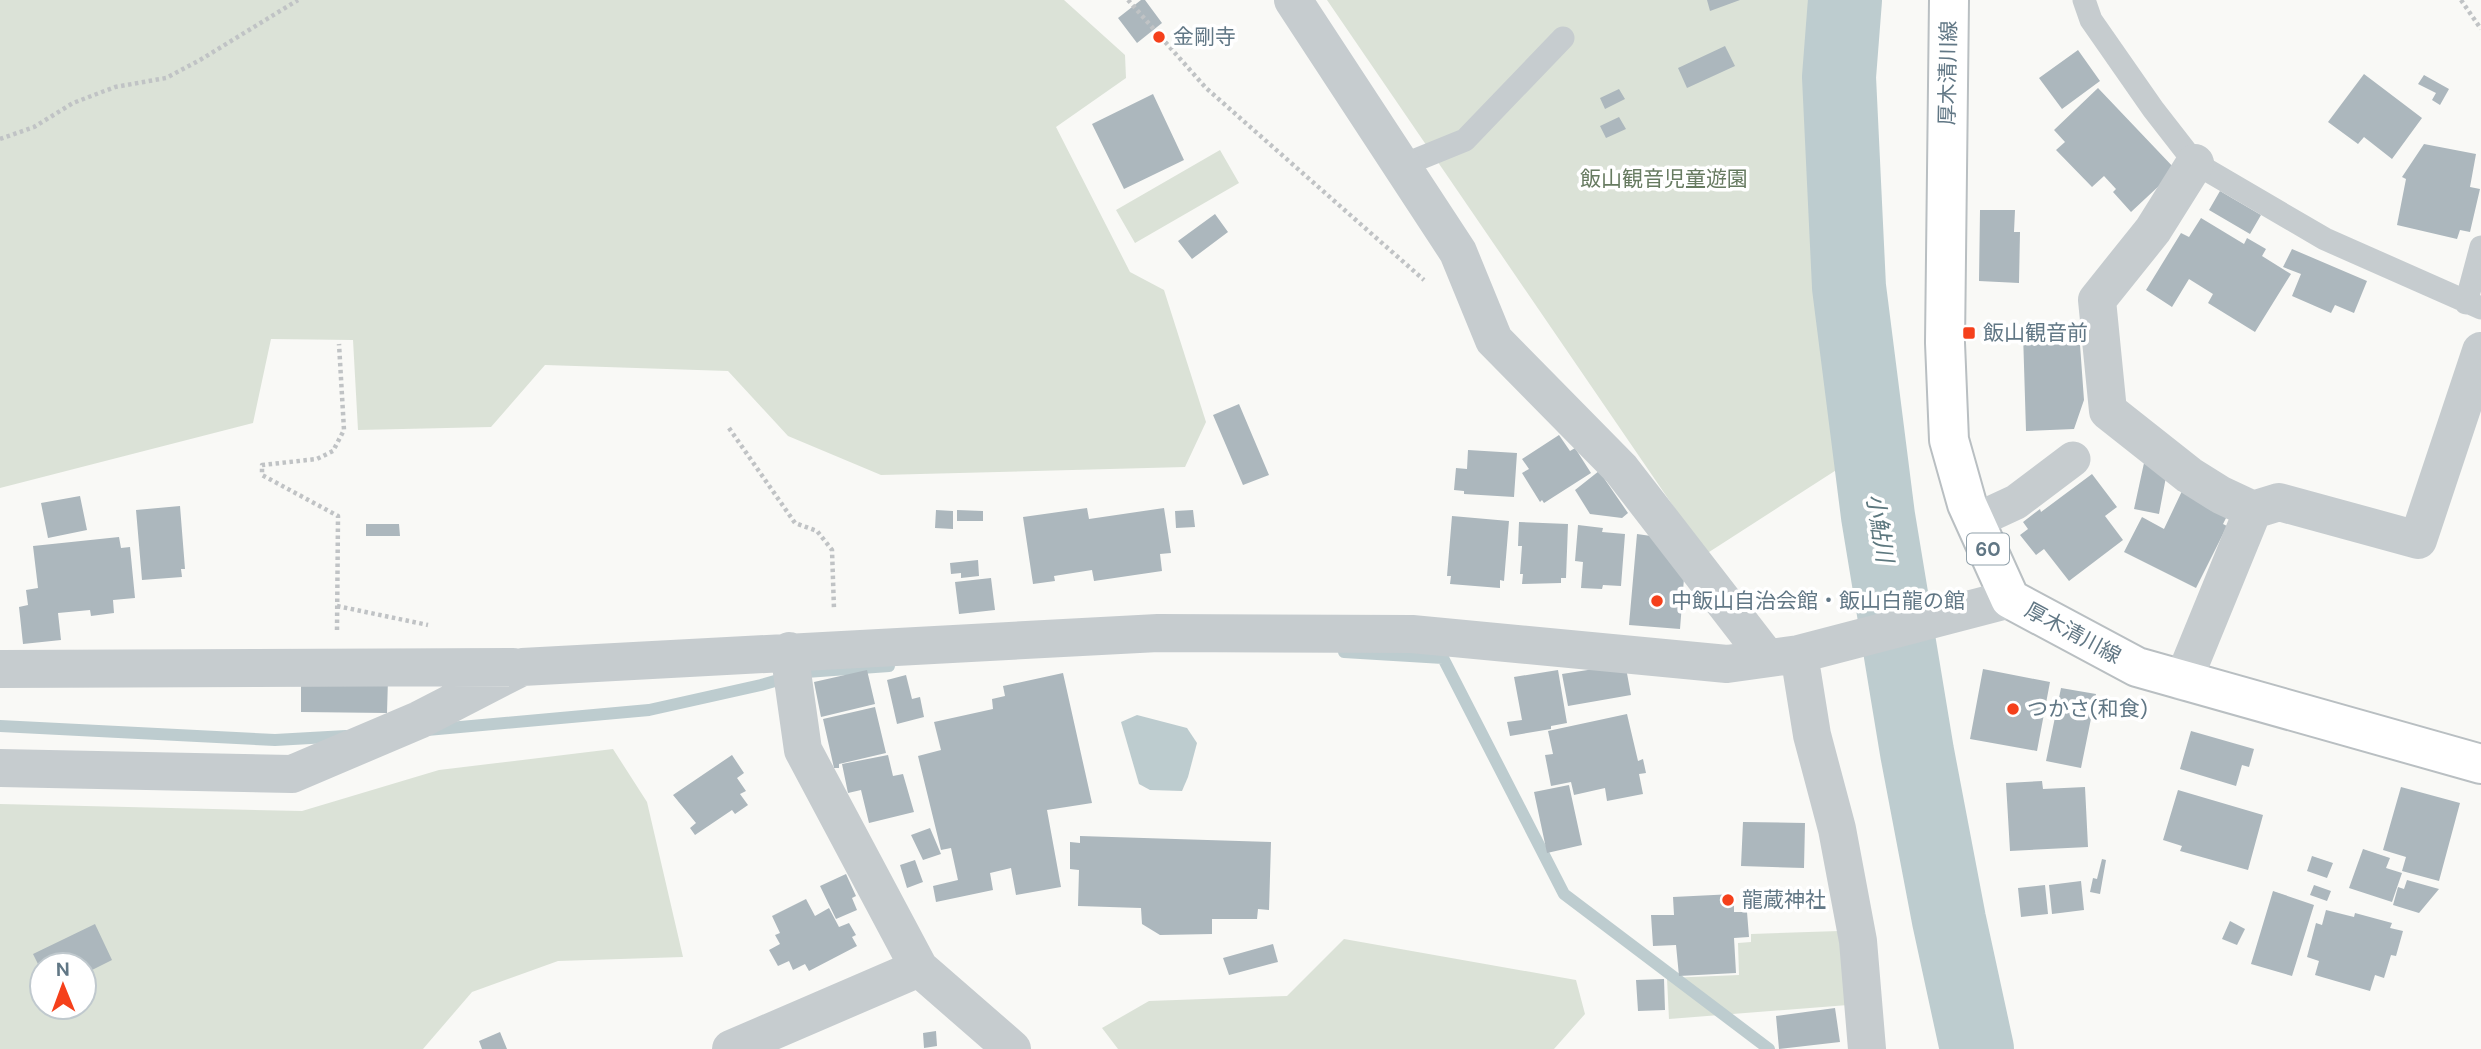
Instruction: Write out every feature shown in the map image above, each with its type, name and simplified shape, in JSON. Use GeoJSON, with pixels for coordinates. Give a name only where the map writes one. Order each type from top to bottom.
{"type":"FeatureCollection","features":[{"type":"Feature","properties":{"kind":"main road","name":"厚木清川線"},"geometry":{"type":"LineString","coordinates":[[1949,0],[1945,343],[1949,440],[1967,504],[2010,599],[2137,667],[2481,764]]}},
{"type":"Feature","properties":{"kind":"street"},"geometry":{"type":"LineString","coordinates":[[1293,0],[1458,252],[1494,340],[1797,653],[1812,735],[1837,829],[1858,942],[1867,1049]]}},
{"type":"Feature","properties":{"kind":"street"},"geometry":{"type":"LineString","coordinates":[[2195,163],[2153,230],[2097,300],[2108,411],[2189,475],[2221,495],[2253,510],[2279,502],[2418,540],[2481,351]]}},
{"type":"Feature","properties":{"kind":"street"},"geometry":{"type":"LineString","coordinates":[[1975,521],[2016,502],[2073,458]]}},
{"type":"Feature","properties":{"kind":"street"},"geometry":{"type":"LineString","coordinates":[[2183,681],[2253,510]]}},
{"type":"Feature","properties":{"kind":"street"},"geometry":{"type":"LineString","coordinates":[[0,669],[522,667],[1158,633],[1412,634],[1727,664],[1797,653],[2010,599]]}},
{"type":"Feature","properties":{"kind":"street"},"geometry":{"type":"LineString","coordinates":[[789,652],[803,750],[919,968],[1012,1049]]}},
{"type":"Feature","properties":{"kind":"street"},"geometry":{"type":"LineString","coordinates":[[0,768],[292,774],[419,720],[522,667]]}},
{"type":"Feature","properties":{"kind":"street"},"geometry":{"type":"LineString","coordinates":[[731,1049],[919,968]]}},
{"type":"Feature","properties":{"kind":"lane"},"geometry":{"type":"LineString","coordinates":[[2084,0],[2091,20],[2153,109],[2195,163],[2325,239],[2474,305],[2481,247]]}},
{"type":"Feature","properties":{"kind":"lane"},"geometry":{"type":"LineString","coordinates":[[1401,166],[1465,139],[1563,38]]}},
{"type":"Feature","properties":{"kind":"path"},"geometry":{"type":"LineString","coordinates":[[0,139],[34,127],[73,103],[115,87],[166,78],[298,0]]}},
{"type":"Feature","properties":{"kind":"path"},"geometry":{"type":"LineString","coordinates":[[1128,0],[1206,88],[1433,288]]}},
{"type":"Feature","properties":{"kind":"path"},"geometry":{"type":"LineString","coordinates":[[2461,0],[2481,29]]}},
{"type":"Feature","properties":{"kind":"path"},"geometry":{"type":"LineString","coordinates":[[339,344],[344,430],[333,451],[317,459],[262,465],[262,475],[338,516],[338,636],[345,668]]}},
{"type":"Feature","properties":{"kind":"path"},"geometry":{"type":"LineString","coordinates":[[729,428],[795,523],[817,531],[832,550],[834,595]]}},
{"type":"Feature","properties":{"kind":"green space"},"geometry":{"type":"Polygon","coordinates":[[[0,0],[1064,0],[1125,55],[1126,78],[1056,127],[1130,272],[1164,290],[1206,422],[1185,467],[881,475],[788,436],[728,371],[545,365],[491,427],[358,430],[353,340],[271,339],[253,423],[0,488],[0,0]]]}},
{"type":"Feature","properties":{"kind":"green space","name":"飯山観音児童遊園"},"geometry":{"type":"Polygon","coordinates":[[[1327,0],[1833,0],[1855,458],[1706,554],[1327,0]]]}},
{"type":"Feature","properties":{"kind":"green space"},"geometry":{"type":"Polygon","coordinates":[[[1220,150],[1239,183],[1135,243],[1116,210],[1220,150]]]}},
{"type":"Feature","properties":{"kind":"green space"},"geometry":{"type":"Polygon","coordinates":[[[613,749],[647,802],[683,957],[558,961],[472,992],[423,1049],[0,1049],[0,804],[302,811],[439,770],[613,749]]]}},
{"type":"Feature","properties":{"kind":"green space"},"geometry":{"type":"Polygon","coordinates":[[[1839,931],[1848,1005],[1669,1019],[1667,978],[1739,975],[1738,943],[1751,942],[1751,934],[1839,931]]]}},
{"type":"Feature","properties":{"kind":"green space"},"geometry":{"type":"Polygon","coordinates":[[[1344,939],[1576,980],[1585,1014],[1554,1049],[1118,1049],[1102,1028],[1149,1001],[1287,996],[1344,939]]]}},
{"type":"Feature","properties":{"kind":"shaded area"},"geometry":{"type":"Polygon","coordinates":[[[1137,715],[1187,728],[1197,743],[1182,791],[1150,790],[1139,784],[1121,722],[1137,715]]]}},
{"type":"Feature","properties":{"kind":"building"},"geometry":{"type":"Polygon","coordinates":[[[1141,0],[1145,0],[1162,23],[1137,43],[1118,18],[1141,0]]]}},
{"type":"Feature","properties":{"kind":"building"},"geometry":{"type":"Polygon","coordinates":[[[1707,0],[1740,0],[1710,11],[1707,0]]]}},
{"type":"Feature","properties":{"kind":"building"},"geometry":{"type":"Polygon","coordinates":[[[1725,46],[1735,66],[1687,88],[1678,68],[1725,46]]]}},
{"type":"Feature","properties":{"kind":"building"},"geometry":{"type":"Polygon","coordinates":[[[2078,50],[2100,81],[2062,109],[2039,78],[2078,50]]]}},
{"type":"Feature","properties":{"kind":"building"},"geometry":{"type":"Polygon","coordinates":[[[2364,74],[2422,118],[2392,159],[2364,137],[2358,144],[2328,122],[2364,74]]]}},
{"type":"Feature","properties":{"kind":"building"},"geometry":{"type":"Polygon","coordinates":[[[2424,75],[2449,89],[2440,105],[2432,100],[2436,93],[2418,84],[2424,75]]]}},
{"type":"Feature","properties":{"kind":"building"},"geometry":{"type":"Polygon","coordinates":[[[2098,88],[2176,170],[2131,212],[2113,192],[2116,189],[2104,176],[2092,187],[2056,150],[2065,142],[2054,130],[2098,88]]]}},
{"type":"Feature","properties":{"kind":"building"},"geometry":{"type":"Polygon","coordinates":[[[1619,89],[1625,99],[1605,109],[1600,98],[1619,89]]]}},
{"type":"Feature","properties":{"kind":"building"},"geometry":{"type":"Polygon","coordinates":[[[1153,94],[1184,160],[1124,189],[1092,124],[1153,94]]]}},
{"type":"Feature","properties":{"kind":"building"},"geometry":{"type":"Polygon","coordinates":[[[1619,117],[1626,129],[1606,138],[1600,126],[1619,117]]]}},
{"type":"Feature","properties":{"kind":"building"},"geometry":{"type":"Polygon","coordinates":[[[2424,144],[2476,154],[2470,187],[2480,189],[2470,232],[2460,230],[2457,239],[2397,225],[2406,179],[2402,177],[2424,144]]]}},
{"type":"Feature","properties":{"kind":"building"},"geometry":{"type":"Polygon","coordinates":[[[2220,191],[2261,215],[2250,234],[2209,210],[2220,191]]]}},
{"type":"Feature","properties":{"kind":"building"},"geometry":{"type":"Polygon","coordinates":[[[1980,210],[2015,210],[2014,232],[2020,232],[2019,283],[1979,281],[1980,210]]]}},
{"type":"Feature","properties":{"kind":"building"},"geometry":{"type":"Polygon","coordinates":[[[1215,214],[1228,232],[1192,259],[1178,241],[1215,214]]]}},
{"type":"Feature","properties":{"kind":"building"},"geometry":{"type":"Polygon","coordinates":[[[2201,218],[2244,244],[2247,238],[2266,249],[2262,256],[2291,274],[2255,332],[2208,303],[2213,294],[2189,279],[2172,307],[2146,290],[2181,233],[2189,237],[2201,218]]]}},
{"type":"Feature","properties":{"kind":"building"},"geometry":{"type":"Polygon","coordinates":[[[2292,249],[2367,281],[2354,313],[2335,305],[2331,313],[2292,296],[2301,274],[2283,267],[2292,249]]]}},
{"type":"Feature","properties":{"kind":"building"},"geometry":{"type":"Polygon","coordinates":[[[2079,331],[2084,400],[2074,429],[2026,431],[2023,333],[2079,331]]]}},
{"type":"Feature","properties":{"kind":"building"},"geometry":{"type":"Polygon","coordinates":[[[1239,404],[1269,475],[1243,485],[1213,415],[1239,404]]]}},
{"type":"Feature","properties":{"kind":"building"},"geometry":{"type":"Polygon","coordinates":[[[1559,435],[1570,451],[1575,448],[1591,473],[1544,503],[1542,500],[1540,502],[1522,473],[1529,469],[1522,459],[1559,435]]]}},
{"type":"Feature","properties":{"kind":"building"},"geometry":{"type":"Polygon","coordinates":[[[1468,450],[1517,453],[1514,497],[1464,494],[1464,491],[1454,490],[1456,468],[1467,469],[1468,450]]]}},
{"type":"Feature","properties":{"kind":"building"},"geometry":{"type":"Polygon","coordinates":[[[2144,463],[2166,477],[2159,514],[2134,509],[2144,463]]]}},
{"type":"Feature","properties":{"kind":"building"},"geometry":{"type":"Polygon","coordinates":[[[1599,471],[1628,513],[1622,518],[1590,514],[1575,490],[1599,471]]]}},
{"type":"Feature","properties":{"kind":"building"},"geometry":{"type":"Polygon","coordinates":[[[2092,474],[2117,507],[2105,516],[2123,540],[2069,581],[2044,549],[2036,555],[2020,535],[2028,529],[2023,522],[2092,474]]]}},
{"type":"Feature","properties":{"kind":"building"},"geometry":{"type":"Polygon","coordinates":[[[2182,491],[2228,514],[2223,524],[2227,526],[2196,588],[2124,552],[2142,517],[2164,529],[2182,491]]]}},
{"type":"Feature","properties":{"kind":"building"},"geometry":{"type":"Polygon","coordinates":[[[80,496],[87,530],[48,538],[41,503],[80,496]]]}},
{"type":"Feature","properties":{"kind":"building"},"geometry":{"type":"Polygon","coordinates":[[[180,506],[185,569],[181,569],[182,577],[142,580],[136,510],[180,506]]]}},
{"type":"Feature","properties":{"kind":"building"},"geometry":{"type":"Polygon","coordinates":[[[1087,508],[1089,519],[1164,508],[1171,553],[1160,554],[1162,571],[1094,581],[1092,570],[1054,576],[1055,581],[1033,584],[1023,517],[1087,508]]]}},
{"type":"Feature","properties":{"kind":"building"},"geometry":{"type":"Polygon","coordinates":[[[936,510],[953,511],[953,529],[935,528],[936,510]]]}},
{"type":"Feature","properties":{"kind":"building"},"geometry":{"type":"Polygon","coordinates":[[[957,510],[983,511],[983,521],[957,521],[957,510]]]}},
{"type":"Feature","properties":{"kind":"building"},"geometry":{"type":"Polygon","coordinates":[[[1193,510],[1195,527],[1176,528],[1175,511],[1193,510]]]}},
{"type":"Feature","properties":{"kind":"building"},"geometry":{"type":"Polygon","coordinates":[[[1452,516],[1509,521],[1504,581],[1500,580],[1500,588],[1450,584],[1451,576],[1447,576],[1452,516]]]}},
{"type":"Feature","properties":{"kind":"building"},"geometry":{"type":"Polygon","coordinates":[[[1519,522],[1568,524],[1566,578],[1561,578],[1561,583],[1522,584],[1522,546],[1518,546],[1519,522]]]}},
{"type":"Feature","properties":{"kind":"building"},"geometry":{"type":"Polygon","coordinates":[[[366,524],[399,524],[400,536],[366,536],[366,524]]]}},
{"type":"Feature","properties":{"kind":"building"},"geometry":{"type":"Polygon","coordinates":[[[1578,525],[1603,528],[1602,532],[1625,534],[1621,586],[1581,588],[1583,562],[1575,561],[1578,525]]]}},
{"type":"Feature","properties":{"kind":"building","name":"中飯山自治会館・飯山白龍の館"},"geometry":{"type":"Polygon","coordinates":[[[1637,534],[1651,536],[1684,578],[1680,629],[1629,625],[1637,534]]]}},
{"type":"Feature","properties":{"kind":"building"},"geometry":{"type":"Polygon","coordinates":[[[119,537],[121,548],[130,547],[135,598],[113,600],[114,613],[91,616],[90,610],[58,613],[61,640],[23,644],[19,607],[28,605],[26,590],[38,588],[33,546],[119,537]]]}},
{"type":"Feature","properties":{"kind":"building"},"geometry":{"type":"Polygon","coordinates":[[[978,560],[979,576],[961,578],[961,573],[951,574],[950,563],[978,560]]]}},
{"type":"Feature","properties":{"kind":"building"},"geometry":{"type":"Polygon","coordinates":[[[991,578],[995,610],[959,614],[955,582],[991,578]]]}},
{"type":"Feature","properties":{"kind":"building"},"geometry":{"type":"Polygon","coordinates":[[[1607,667],[1626,668],[1631,695],[1568,706],[1562,674],[1607,667]]]}},
{"type":"Feature","properties":{"kind":"building"},"geometry":{"type":"Polygon","coordinates":[[[1983,669],[2050,682],[2037,751],[1970,739],[1983,669]]]}},
{"type":"Feature","properties":{"kind":"building"},"geometry":{"type":"Polygon","coordinates":[[[867,670],[875,704],[821,717],[814,682],[867,670]]]}},
{"type":"Feature","properties":{"kind":"building"},"geometry":{"type":"Polygon","coordinates":[[[1558,670],[1567,723],[1551,726],[1551,729],[1510,736],[1507,722],[1522,720],[1514,677],[1558,670]]]}},
{"type":"Feature","properties":{"kind":"building"},"geometry":{"type":"Polygon","coordinates":[[[1063,673],[1092,803],[1047,810],[1061,887],[1016,895],[1011,868],[990,873],[993,890],[936,902],[933,886],[958,880],[951,848],[941,850],[918,756],[941,750],[934,722],[993,709],[992,699],[1005,696],[1003,686],[1063,673]]]}},
{"type":"Feature","properties":{"kind":"building"},"geometry":{"type":"Polygon","coordinates":[[[906,675],[912,699],[920,697],[924,717],[897,724],[887,680],[906,675]]]}},
{"type":"Feature","properties":{"kind":"building"},"geometry":{"type":"Polygon","coordinates":[[[301,678],[388,679],[387,713],[301,712],[301,678]]]}},
{"type":"Feature","properties":{"kind":"building"},"geometry":{"type":"Polygon","coordinates":[[[2061,688],[2096,694],[2081,768],[2046,761],[2061,688]]]}},
{"type":"Feature","properties":{"kind":"building"},"geometry":{"type":"Polygon","coordinates":[[[875,707],[886,753],[839,764],[839,768],[834,768],[823,719],[875,707]]]}},
{"type":"Feature","properties":{"kind":"building"},"geometry":{"type":"Polygon","coordinates":[[[1627,714],[1638,761],[1643,759],[1646,773],[1639,774],[1643,794],[1607,801],[1605,788],[1574,795],[1571,782],[1551,786],[1545,755],[1553,754],[1548,731],[1627,714]]]}},
{"type":"Feature","properties":{"kind":"building"},"geometry":{"type":"Polygon","coordinates":[[[2191,731],[2254,749],[2249,767],[2242,765],[2236,786],[2180,769],[2191,731]]]}},
{"type":"Feature","properties":{"kind":"building"},"geometry":{"type":"Polygon","coordinates":[[[732,755],[744,773],[737,778],[746,791],[740,794],[748,805],[735,814],[732,810],[695,835],[690,828],[696,823],[673,795],[732,755]]]}},
{"type":"Feature","properties":{"kind":"building"},"geometry":{"type":"Polygon","coordinates":[[[888,755],[893,776],[903,774],[914,812],[869,823],[861,790],[848,793],[842,764],[888,755]]]}},
{"type":"Feature","properties":{"kind":"building"},"geometry":{"type":"Polygon","coordinates":[[[2042,781],[2043,789],[2085,787],[2088,847],[2010,851],[2006,783],[2042,781]]]}},
{"type":"Feature","properties":{"kind":"building"},"geometry":{"type":"Polygon","coordinates":[[[1569,785],[1582,845],[1547,853],[1534,792],[1569,785]]]}},
{"type":"Feature","properties":{"kind":"building"},"geometry":{"type":"Polygon","coordinates":[[[2401,787],[2460,803],[2439,881],[2402,871],[2406,857],[2383,850],[2401,787]]]}},
{"type":"Feature","properties":{"kind":"building"},"geometry":{"type":"Polygon","coordinates":[[[2178,790],[2263,815],[2248,870],[2180,851],[2182,846],[2163,840],[2178,790]]]}},
{"type":"Feature","properties":{"kind":"building"},"geometry":{"type":"Polygon","coordinates":[[[1743,822],[1805,823],[1804,868],[1741,866],[1743,822]]]}},
{"type":"Feature","properties":{"kind":"building"},"geometry":{"type":"Polygon","coordinates":[[[930,828],[941,854],[923,860],[911,835],[930,828]]]}},
{"type":"Feature","properties":{"kind":"building"},"geometry":{"type":"Polygon","coordinates":[[[1080,836],[1271,842],[1269,910],[1258,909],[1257,919],[1212,919],[1212,934],[1160,935],[1142,924],[1141,908],[1078,906],[1079,870],[1070,869],[1070,842],[1080,843],[1080,836]]]}},
{"type":"Feature","properties":{"kind":"building"},"geometry":{"type":"Polygon","coordinates":[[[2363,849],[2390,858],[2386,868],[2402,873],[2392,902],[2349,888],[2363,849]]]}},
{"type":"Feature","properties":{"kind":"building"},"geometry":{"type":"Polygon","coordinates":[[[2312,856],[2333,863],[2327,878],[2307,871],[2312,856]]]}},
{"type":"Feature","properties":{"kind":"building"},"geometry":{"type":"Polygon","coordinates":[[[2102,859],[2106,860],[2100,894],[2090,892],[2093,878],[2097,879],[2102,859]]]}},
{"type":"Feature","properties":{"kind":"building"},"geometry":{"type":"Polygon","coordinates":[[[915,860],[923,882],[907,888],[900,865],[915,860]]]}},
{"type":"Feature","properties":{"kind":"building"},"geometry":{"type":"Polygon","coordinates":[[[846,874],[856,896],[852,898],[857,910],[836,919],[820,886],[846,874]]]}},
{"type":"Feature","properties":{"kind":"building"},"geometry":{"type":"Polygon","coordinates":[[[2407,880],[2439,889],[2419,913],[2393,905],[2398,887],[2404,889],[2407,880]]]}},
{"type":"Feature","properties":{"kind":"building"},"geometry":{"type":"Polygon","coordinates":[[[2081,881],[2084,910],[2052,914],[2049,885],[2081,881]]]}},
{"type":"Feature","properties":{"kind":"building"},"geometry":{"type":"Polygon","coordinates":[[[2045,885],[2048,914],[2021,917],[2018,888],[2045,885]]]}},
{"type":"Feature","properties":{"kind":"building"},"geometry":{"type":"Polygon","coordinates":[[[2314,885],[2331,891],[2327,901],[2310,895],[2314,885]]]}},
{"type":"Feature","properties":{"kind":"building"},"geometry":{"type":"Polygon","coordinates":[[[2273,891],[2314,905],[2292,976],[2251,964],[2273,891]]]}},
{"type":"Feature","properties":{"kind":"building"},"geometry":{"type":"Polygon","coordinates":[[[1734,894],[1734,912],[1747,912],[1749,937],[1734,938],[1736,973],[1679,976],[1676,945],[1653,946],[1651,915],[1674,915],[1673,897],[1734,894]]]}},
{"type":"Feature","properties":{"kind":"building"},"geometry":{"type":"Polygon","coordinates":[[[806,899],[815,916],[829,908],[839,927],[849,923],[856,935],[852,937],[857,946],[809,971],[805,964],[793,970],[789,961],[778,966],[769,950],[780,944],[775,935],[780,933],[772,916],[806,899]]]}},
{"type":"Feature","properties":{"kind":"building"},"geometry":{"type":"Polygon","coordinates":[[[2326,910],[2354,917],[2355,913],[2392,923],[2390,928],[2403,931],[2396,956],[2391,955],[2384,978],[2375,975],[2370,991],[2315,975],[2319,961],[2307,957],[2316,923],[2322,925],[2326,910]]]}},
{"type":"Feature","properties":{"kind":"building"},"geometry":{"type":"Polygon","coordinates":[[[2230,921],[2245,929],[2237,945],[2222,939],[2230,921]]]}},
{"type":"Feature","properties":{"kind":"building"},"geometry":{"type":"Polygon","coordinates":[[[95,924],[112,960],[98,967],[98,951],[39,951],[95,924]]]}},
{"type":"Feature","properties":{"kind":"building"},"geometry":{"type":"Polygon","coordinates":[[[1273,944],[1278,962],[1229,975],[1223,958],[1273,944]]]}},
{"type":"Feature","properties":{"kind":"building"},"geometry":{"type":"Polygon","coordinates":[[[1664,979],[1665,1010],[1638,1011],[1636,980],[1664,979]]]}},
{"type":"Feature","properties":{"kind":"building"},"geometry":{"type":"Polygon","coordinates":[[[1835,1008],[1840,1042],[1779,1049],[1776,1016],[1835,1008]]]}},
{"type":"Feature","properties":{"kind":"building"},"geometry":{"type":"Polygon","coordinates":[[[936,1031],[937,1046],[924,1048],[923,1033],[936,1031]]]}},
{"type":"Feature","properties":{"kind":"building"},"geometry":{"type":"Polygon","coordinates":[[[500,1032],[507,1049],[482,1049],[479,1041],[500,1032]]]}},
{"type":"Feature","properties":{"kind":"waterway","name":"小鮎川"},"geometry":{"type":"LineString","coordinates":[[1845,0],[1839,77],[1849,287],[1878,516],[1917,752],[1977,1049]]}},
{"type":"Feature","properties":{"kind":"waterway"},"geometry":{"type":"LineString","coordinates":[[1344,652],[1443,658],[1564,894],[1769,1049]]}},
{"type":"Feature","properties":{"kind":"waterway"},"geometry":{"type":"LineString","coordinates":[[427,730],[649,710],[806,672],[889,666]]}},
{"type":"Feature","properties":{"kind":"waterway"},"geometry":{"type":"LineString","coordinates":[[0,726],[275,740],[346,736]]}},
{"type":"Feature","properties":{"kind":"place","name":"金剛寺"},"geometry":{"type":"Point","coordinates":[1159,37]}},
{"type":"Feature","properties":{"kind":"place","name":"飯山観音前"},"geometry":{"type":"Point","coordinates":[1969,333]}},
{"type":"Feature","properties":{"kind":"place","name":"中飯山自治会館・飯山白龍の館"},"geometry":{"type":"Point","coordinates":[1657,601]}},
{"type":"Feature","properties":{"kind":"place","name":"つかさ(和食)"},"geometry":{"type":"Point","coordinates":[2013,709]}},
{"type":"Feature","properties":{"kind":"place","name":"龍蔵神社"},"geometry":{"type":"Point","coordinates":[1728,900]}}]}
